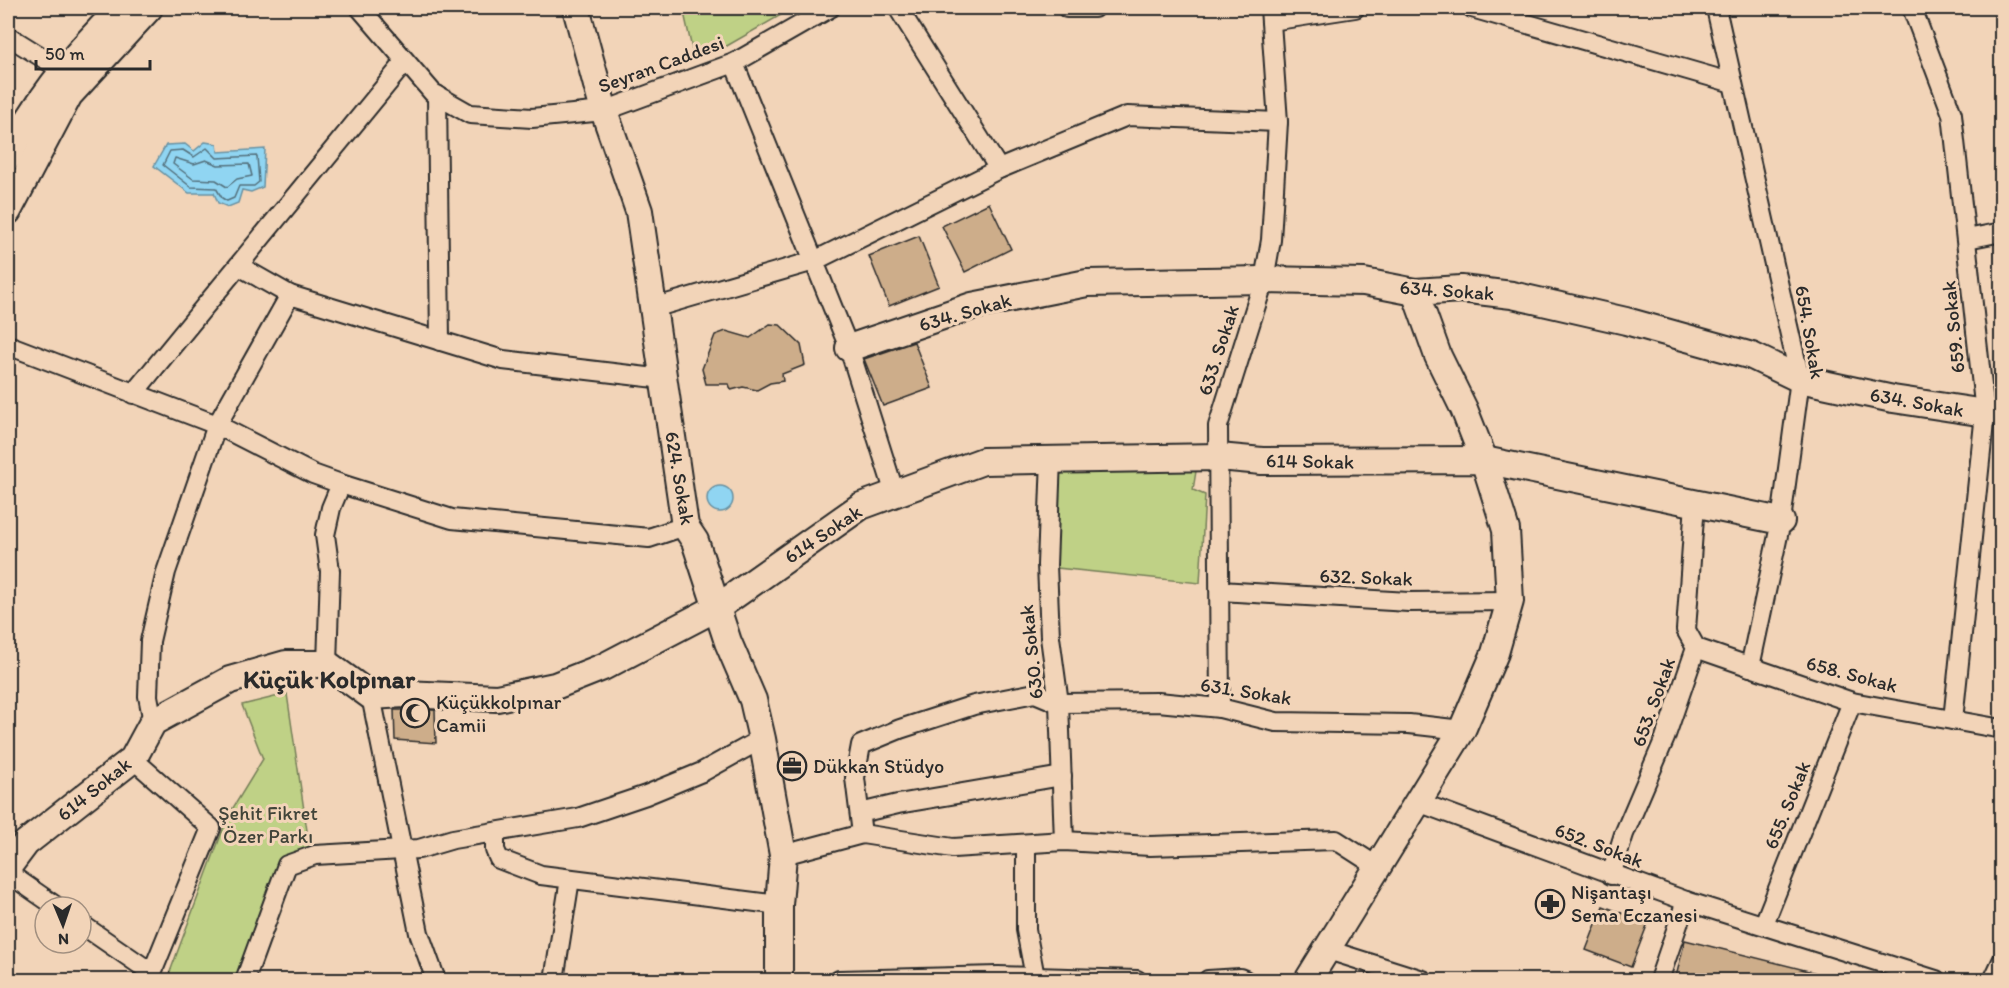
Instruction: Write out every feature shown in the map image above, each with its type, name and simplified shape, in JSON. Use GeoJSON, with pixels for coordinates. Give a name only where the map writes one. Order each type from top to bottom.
{"type":"FeatureCollection","features":[{"type":"Feature","properties":{"kind":"street"},"geometry":{"type":"LineString","coordinates":[[8,157],[22,126],[86,42],[121,8]]}},
{"type":"Feature","properties":{"kind":"street"},"geometry":{"type":"LineString","coordinates":[[8,211],[69,95],[149,8]]}},
{"type":"Feature","properties":{"kind":"street","name":"Seyran Caddesi"},"geometry":{"type":"LineString","coordinates":[[360,8],[405,62],[437,95],[470,114],[532,118],[604,111],[734,63],[830,8]]}},
{"type":"Feature","properties":{"kind":"street","name":"624. Sokak"},"geometry":{"type":"LineString","coordinates":[[576,8],[604,111],[639,211],[685,526],[695,541],[728,642],[753,700],[762,738],[783,855],[778,905],[779,981]]}},
{"type":"Feature","properties":{"kind":"street"},"geometry":{"type":"LineString","coordinates":[[898,8],[999,169]]}},
{"type":"Feature","properties":{"kind":"street"},"geometry":{"type":"LineString","coordinates":[[1067,8],[1094,8]]}},
{"type":"Feature","properties":{"kind":"street"},"geometry":{"type":"LineString","coordinates":[[1270,14],[1355,8]]}},
{"type":"Feature","properties":{"kind":"street"},"geometry":{"type":"LineString","coordinates":[[1472,8],[1733,83]]}},
{"type":"Feature","properties":{"kind":"street","name":"654. Sokak"},"geometry":{"type":"LineString","coordinates":[[1716,8],[1800,379],[1781,521],[1750,667]]}},
{"type":"Feature","properties":{"kind":"street","name":"659. Sokak"},"geometry":{"type":"LineString","coordinates":[[1912,8],[1952,114],[1966,239],[1993,413],[1953,720]]}},
{"type":"Feature","properties":{"kind":"street","name":"633. Sokak"},"geometry":{"type":"LineString","coordinates":[[1220,708],[1218,426],[1264,280],[1275,196],[1278,122],[1270,14]]}},
{"type":"Feature","properties":{"kind":"street"},"geometry":{"type":"LineString","coordinates":[[8,36],[64,71]]}},
{"type":"Feature","properties":{"kind":"street"},"geometry":{"type":"LineString","coordinates":[[132,394],[405,62]]}},
{"type":"Feature","properties":{"kind":"street"},"geometry":{"type":"LineString","coordinates":[[734,63],[849,348],[895,494]]}},
{"type":"Feature","properties":{"kind":"street"},"geometry":{"type":"LineString","coordinates":[[437,95],[440,341]]}},
{"type":"Feature","properties":{"kind":"street"},"geometry":{"type":"LineString","coordinates":[[653,308],[814,261],[999,169],[1127,116],[1278,122]]}},
{"type":"Feature","properties":{"kind":"street"},"geometry":{"type":"LineString","coordinates":[[1966,239],[2001,232]]}},
{"type":"Feature","properties":{"kind":"street"},"geometry":{"type":"LineString","coordinates":[[239,266],[290,295],[503,360],[664,379]]}},
{"type":"Feature","properties":{"kind":"street","name":"634. Sokak"},"geometry":{"type":"LineString","coordinates":[[849,348],[972,306],[1088,284],[1264,280],[1364,282],[1415,292],[1461,289],[1523,297],[1752,356],[1800,379],[1893,399],[1993,413]]}},
{"type":"Feature","properties":{"kind":"street"},"geometry":{"type":"LineString","coordinates":[[1308,981],[1462,730],[1495,653],[1510,601],[1506,530],[1484,460],[1464,410],[1438,356],[1415,292]]}},
{"type":"Feature","properties":{"kind":"street"},"geometry":{"type":"LineString","coordinates":[[290,295],[217,424],[166,572],[150,641],[148,696],[153,722],[230,680],[286,664],[327,664],[372,696],[420,933],[436,981]]}},
{"type":"Feature","properties":{"kind":"street"},"geometry":{"type":"LineString","coordinates":[[8,345],[132,394],[217,424],[313,474],[452,519],[569,533],[649,538],[685,526]]}},
{"type":"Feature","properties":{"kind":"street","name":"614 Sokak"},"geometry":{"type":"LineString","coordinates":[[372,696],[404,694],[497,698],[555,686],[603,667],[718,607],[861,506],[983,461],[1051,458],[1219,457],[1262,461],[1484,460],[1781,521]]}},
{"type":"Feature","properties":{"kind":"street","name":"630. Sokak"},"geometry":{"type":"LineString","coordinates":[[1051,458],[1047,566],[1050,637],[1059,703],[1064,841]]}},
{"type":"Feature","properties":{"kind":"street"},"geometry":{"type":"LineString","coordinates":[[327,664],[330,572],[325,535],[331,508],[341,484]]}},
{"type":"Feature","properties":{"kind":"street","name":"653. Sokak"},"geometry":{"type":"LineString","coordinates":[[1611,874],[1624,834],[1665,738],[1696,648],[1686,630],[1695,503]]}},
{"type":"Feature","properties":{"kind":"street","name":"632. Sokak"},"geometry":{"type":"LineString","coordinates":[[1220,591],[1409,602],[1510,601]]}},
{"type":"Feature","properties":{"kind":"street","name":"658. Sokak"},"geometry":{"type":"LineString","coordinates":[[1696,648],[1852,702],[2001,729]]}},
{"type":"Feature","properties":{"kind":"street","name":"631. Sokak"},"geometry":{"type":"LineString","coordinates":[[860,813],[855,778],[861,745],[900,729],[974,705],[1035,693],[1059,703],[1158,702],[1220,708],[1276,722],[1409,724],[1462,730]]}},
{"type":"Feature","properties":{"kind":"street","name":"655. Sokak"},"geometry":{"type":"LineString","coordinates":[[1764,924],[1852,702]]}},
{"type":"Feature","properties":{"kind":"street","name":"614 Sokak"},"geometry":{"type":"LineString","coordinates":[[8,867],[26,843],[133,759],[153,722]]}},
{"type":"Feature","properties":{"kind":"street"},"geometry":{"type":"LineString","coordinates":[[245,981],[287,864],[315,855],[402,850],[578,818],[646,795],[702,772],[762,738]]}},
{"type":"Feature","properties":{"kind":"street"},"geometry":{"type":"LineString","coordinates":[[93,933],[151,976],[211,828],[133,759]]}},
{"type":"Feature","properties":{"kind":"street"},"geometry":{"type":"LineString","coordinates":[[862,834],[860,813],[898,804],[1062,776]]}},
{"type":"Feature","properties":{"kind":"street","name":"652. Sokak"},"geometry":{"type":"LineString","coordinates":[[1418,802],[1686,901],[1764,924],[1936,981]]}},
{"type":"Feature","properties":{"kind":"street"},"geometry":{"type":"LineString","coordinates":[[495,832],[495,850],[499,859],[541,875],[778,905]]}},
{"type":"Feature","properties":{"kind":"street"},"geometry":{"type":"LineString","coordinates":[[783,855],[862,834],[953,848],[998,843],[1026,844],[1064,841],[1150,846],[1336,840],[1378,867]]}},
{"type":"Feature","properties":{"kind":"street"},"geometry":{"type":"LineString","coordinates":[[1026,844],[1026,930],[1035,976]]}},
{"type":"Feature","properties":{"kind":"street"},"geometry":{"type":"LineString","coordinates":[[8,873],[40,895]]}},
{"type":"Feature","properties":{"kind":"street"},"geometry":{"type":"LineString","coordinates":[[554,981],[570,879]]}},
{"type":"Feature","properties":{"kind":"street"},"geometry":{"type":"LineString","coordinates":[[1659,981],[1686,901]]}},
{"type":"Feature","properties":{"kind":"street"},"geometry":{"type":"LineString","coordinates":[[1328,950],[1423,981]]}},
{"type":"Feature","properties":{"kind":"street"},"geometry":{"type":"LineString","coordinates":[[1993,981],[2001,961]]}},
{"type":"Feature","properties":{"kind":"street"},"geometry":{"type":"LineString","coordinates":[[839,981],[1035,976],[1137,981]]}},
{"type":"Feature","properties":{"kind":"street"},"geometry":{"type":"LineString","coordinates":[[1208,981],[1240,978],[1245,981]]}},
{"type":"Feature","properties":{"kind":"green space"},"geometry":{"type":"Polygon","coordinates":[[[683,8],[793,8],[725,47],[694,58],[683,8]]]}},
{"type":"Feature","properties":{"kind":"green space"},"geometry":{"type":"Polygon","coordinates":[[[1197,465],[1193,490],[1205,495],[1200,583],[1057,568],[1058,469],[1197,465]]]}},
{"type":"Feature","properties":{"kind":"green space","name":"Şehit Fikret Özer Parkı"},"geometry":{"type":"Polygon","coordinates":[[[287,694],[311,858],[284,860],[240,980],[167,980],[228,816],[263,759],[242,705],[287,694]]]}},
{"type":"Feature","properties":{"kind":"water"},"geometry":{"type":"Polygon","coordinates":[[[205,142],[217,144],[218,152],[265,149],[263,187],[251,192],[242,190],[238,203],[228,207],[218,203],[214,193],[189,193],[154,166],[166,145],[185,144],[194,151],[205,142]]]}},
{"type":"Feature","properties":{"kind":"water"},"geometry":{"type":"Polygon","coordinates":[[[720,486],[729,490],[733,499],[729,508],[720,512],[711,508],[707,499],[711,490],[720,486]]]}},
{"type":"Feature","properties":{"kind":"building"},"geometry":{"type":"Polygon","coordinates":[[[989,203],[1011,249],[965,272],[942,226],[989,203]]]}},
{"type":"Feature","properties":{"kind":"building"},"geometry":{"type":"Polygon","coordinates":[[[919,236],[939,286],[889,306],[869,256],[919,236]]]}},
{"type":"Feature","properties":{"kind":"building"},"geometry":{"type":"Polygon","coordinates":[[[770,324],[780,325],[801,345],[805,365],[782,374],[783,381],[770,383],[757,390],[743,387],[731,390],[729,384],[706,384],[702,369],[715,335],[726,331],[750,338],[770,324]]]}},
{"type":"Feature","properties":{"kind":"building"},"geometry":{"type":"Polygon","coordinates":[[[914,342],[932,388],[883,406],[864,359],[914,342]]]}},
{"type":"Feature","properties":{"kind":"building","name":"Küçükkolpınar Camii"},"geometry":{"type":"Polygon","coordinates":[[[394,710],[435,710],[436,743],[395,740],[394,710]]]}},
{"type":"Feature","properties":{"kind":"building"},"geometry":{"type":"Polygon","coordinates":[[[1603,906],[1648,923],[1631,967],[1586,950],[1603,906]]]}},
{"type":"Feature","properties":{"kind":"building"},"geometry":{"type":"Polygon","coordinates":[[[1685,940],[1829,976],[1828,981],[1675,981],[1685,940]]]}},
{"type":"Feature","properties":{"kind":"place","name":"Küçükkolpınar Camii"},"geometry":{"type":"Point","coordinates":[415,713]}},
{"type":"Feature","properties":{"kind":"place","name":"Dükkan Stüdyo"},"geometry":{"type":"Point","coordinates":[792,766]}},
{"type":"Feature","properties":{"kind":"place","name":"Nişantaşı Sema Eczanesi"},"geometry":{"type":"Point","coordinates":[1550,904]}},
{"type":"Feature","properties":{"kind":"district","name":"Küçük Kolpınar"},"geometry":{"type":"Point","coordinates":[329,679]}}]}
